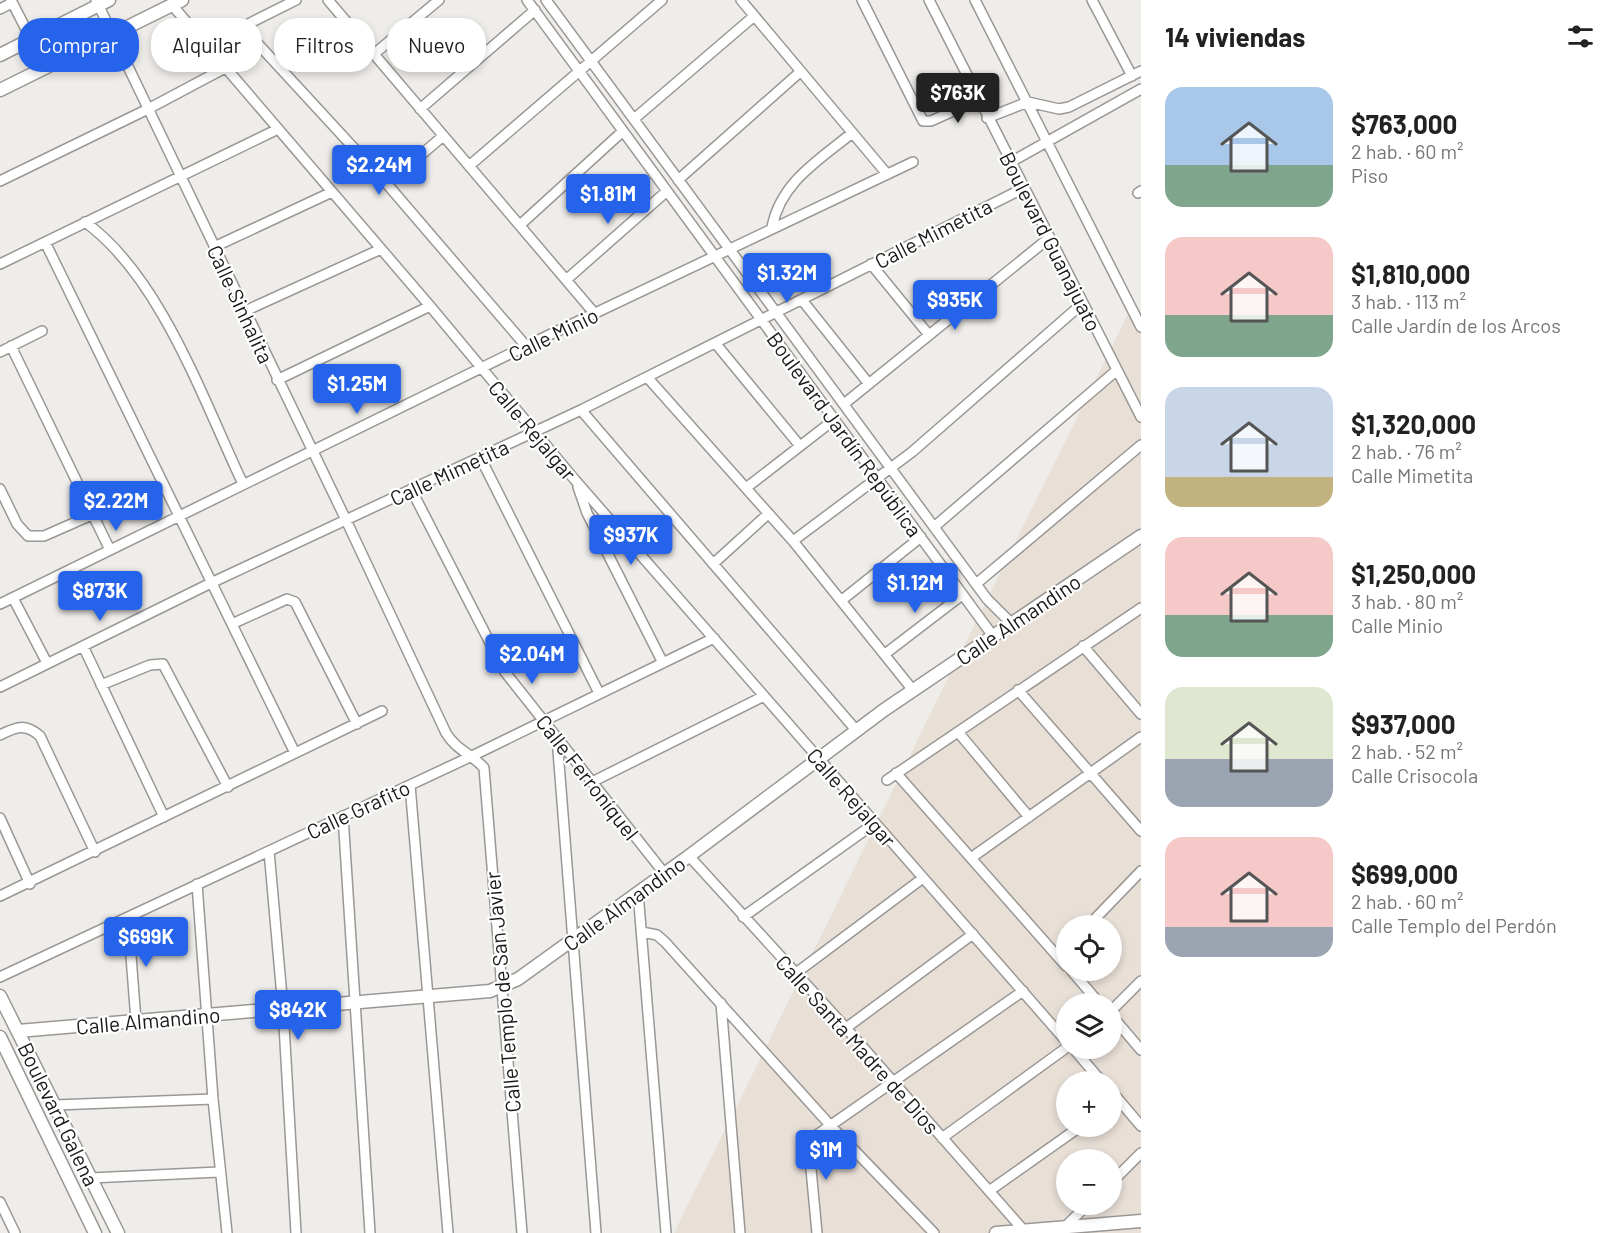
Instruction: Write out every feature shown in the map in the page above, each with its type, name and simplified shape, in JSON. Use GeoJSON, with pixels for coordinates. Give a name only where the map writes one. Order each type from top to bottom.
{"type":"FeatureCollection","features":[{"type":"Feature","properties":{"kind":"street"},"geometry":{"type":"LineString","coordinates":[[296,0],[250,24],[247,32],[387,184],[526,346]]}},
{"type":"Feature","properties":{"kind":"street"},"geometry":{"type":"LineString","coordinates":[[328,0],[343,18]]}},
{"type":"Feature","properties":{"kind":"street"},"geometry":{"type":"LineString","coordinates":[[375,53],[426,4],[439,0]]}},
{"type":"Feature","properties":{"kind":"street","name":"Boulevard Jardín República"},"geometry":{"type":"LineString","coordinates":[[527,0],[993,636]]}},
{"type":"Feature","properties":{"kind":"street","name":"Boulevard Jardín República"},"geometry":{"type":"LineString","coordinates":[[547,0],[976,584],[994,608],[1011,623]]}},
{"type":"Feature","properties":{"kind":"street"},"geometry":{"type":"LineString","coordinates":[[469,166],[662,0]]}},
{"type":"Feature","properties":{"kind":"street"},"geometry":{"type":"LineString","coordinates":[[741,0],[887,174]]}},
{"type":"Feature","properties":{"kind":"street"},"geometry":{"type":"LineString","coordinates":[[862,0],[923,121],[931,122],[978,100]]}},
{"type":"Feature","properties":{"kind":"street","name":"Boulevard Guanajuato"},"geometry":{"type":"LineString","coordinates":[[929,0],[1141,417]]}},
{"type":"Feature","properties":{"kind":"street","name":"Boulevard Guanajuato"},"geometry":{"type":"LineString","coordinates":[[975,0],[1141,327]]}},
{"type":"Feature","properties":{"kind":"street"},"geometry":{"type":"LineString","coordinates":[[987,118],[1028,102],[1059,109],[1069,107],[1137,73],[1092,0]]}},
{"type":"Feature","properties":{"kind":"street"},"geometry":{"type":"LineString","coordinates":[[0,9],[11,2],[20,18]]}},
{"type":"Feature","properties":{"kind":"street"},"geometry":{"type":"LineString","coordinates":[[71,18],[101,2]]}},
{"type":"Feature","properties":{"kind":"street","name":"Calle Sinhalita"},"geometry":{"type":"LineString","coordinates":[[101,2],[106,18]]}},
{"type":"Feature","properties":{"kind":"street"},"geometry":{"type":"LineString","coordinates":[[139,20],[177,2]]}},
{"type":"Feature","properties":{"kind":"street","name":"Calle Rejalgar"},"geometry":{"type":"LineString","coordinates":[[177,2],[189,18]]}},
{"type":"Feature","properties":{"kind":"street"},"geometry":{"type":"LineString","coordinates":[[420,109],[535,10]]}},
{"type":"Feature","properties":{"kind":"street"},"geometry":{"type":"LineString","coordinates":[[634,119],[753,17]]}},
{"type":"Feature","properties":{"kind":"street"},"geometry":{"type":"LineString","coordinates":[[0,55],[18,46]]}},
{"type":"Feature","properties":{"kind":"street"},"geometry":{"type":"LineString","coordinates":[[375,55],[595,314]]}},
{"type":"Feature","properties":{"kind":"street"},"geometry":{"type":"LineString","coordinates":[[0,90],[36,72]]}},
{"type":"Feature","properties":{"kind":"street","name":"Calle Sinhalita"},"geometry":{"type":"LineString","coordinates":[[130,72],[446,733],[456,747],[472,756]]}},
{"type":"Feature","properties":{"kind":"street"},"geometry":{"type":"LineString","coordinates":[[0,181],[148,109],[217,72]]}},
{"type":"Feature","properties":{"kind":"street","name":"Calle Rejalgar"},"geometry":{"type":"LineString","coordinates":[[228,72],[430,306],[575,480],[1056,1029]]}},
{"type":"Feature","properties":{"kind":"street"},"geometry":{"type":"LineString","coordinates":[[678,180],[800,72]]}},
{"type":"Feature","properties":{"kind":"street"},"geometry":{"type":"LineString","coordinates":[[1011,162],[1141,90]]}},
{"type":"Feature","properties":{"kind":"street"},"geometry":{"type":"LineString","coordinates":[[0,264],[278,129]]}},
{"type":"Feature","properties":{"kind":"street"},"geometry":{"type":"LineString","coordinates":[[519,225],[623,131]]}},
{"type":"Feature","properties":{"kind":"street"},"geometry":{"type":"LineString","coordinates":[[772,227],[778,206],[789,186],[852,133]]}},
{"type":"Feature","properties":{"kind":"street"},"geometry":{"type":"LineString","coordinates":[[387,184],[444,136]]}},
{"type":"Feature","properties":{"kind":"street","name":"Calle Minio"},"geometry":{"type":"LineString","coordinates":[[0,604],[243,484],[312,453],[526,346],[772,227],[913,162]]}},
{"type":"Feature","properties":{"kind":"street","name":"Calle Mimetita"},"geometry":{"type":"LineString","coordinates":[[0,687],[211,583],[581,410],[1024,188]]}},
{"type":"Feature","properties":{"kind":"street"},"geometry":{"type":"LineString","coordinates":[[566,280],[667,191]]}},
{"type":"Feature","properties":{"kind":"street"},"geometry":{"type":"LineString","coordinates":[[214,247],[332,192]]}},
{"type":"Feature","properties":{"kind":"street"},"geometry":{"type":"LineString","coordinates":[[85,222],[111,245],[150,292],[243,484]]}},
{"type":"Feature","properties":{"kind":"street"},"geometry":{"type":"LineString","coordinates":[[844,404],[1049,238]]}},
{"type":"Feature","properties":{"kind":"street"},"geometry":{"type":"LineString","coordinates":[[45,242],[211,583],[234,624],[295,753]]}},
{"type":"Feature","properties":{"kind":"street"},"geometry":{"type":"LineString","coordinates":[[245,311],[381,249]]}},
{"type":"Feature","properties":{"kind":"street"},"geometry":{"type":"LineString","coordinates":[[871,264],[929,335]]}},
{"type":"Feature","properties":{"kind":"street"},"geometry":{"type":"LineString","coordinates":[[802,300],[869,384]]}},
{"type":"Feature","properties":{"kind":"street"},"geometry":{"type":"LineString","coordinates":[[793,541],[879,478],[1083,303]]}},
{"type":"Feature","properties":{"kind":"street"},"geometry":{"type":"LineString","coordinates":[[277,380],[430,306]]}},
{"type":"Feature","properties":{"kind":"street"},"geometry":{"type":"LineString","coordinates":[[0,352],[42,331]]}},
{"type":"Feature","properties":{"kind":"street"},"geometry":{"type":"LineString","coordinates":[[716,344],[800,446]]}},
{"type":"Feature","properties":{"kind":"street"},"geometry":{"type":"LineString","coordinates":[[11,346],[110,550]]}},
{"type":"Feature","properties":{"kind":"street"},"geometry":{"type":"LineString","coordinates":[[934,527],[1117,370]]}},
{"type":"Feature","properties":{"kind":"street"},"geometry":{"type":"LineString","coordinates":[[647,377],[793,541],[912,689]]}},
{"type":"Feature","properties":{"kind":"street"},"geometry":{"type":"LineString","coordinates":[[581,410],[856,730]]}},
{"type":"Feature","properties":{"kind":"street"},"geometry":{"type":"LineString","coordinates":[[746,488],[835,419]]}},
{"type":"Feature","properties":{"kind":"street"},"geometry":{"type":"LineString","coordinates":[[976,584],[1141,445]]}},
{"type":"Feature","properties":{"kind":"street"},"geometry":{"type":"LineString","coordinates":[[480,457],[599,693]]}},
{"type":"Feature","properties":{"kind":"street"},"geometry":{"type":"LineString","coordinates":[[575,480],[588,513],[663,663]]}},
{"type":"Feature","properties":{"kind":"street"},"geometry":{"type":"LineString","coordinates":[[0,489],[17,524],[28,536],[44,536],[94,514]]}},
{"type":"Feature","properties":{"kind":"street","name":"Calle Ferroníquel"},"geometry":{"type":"LineString","coordinates":[[411,489],[495,655],[515,686],[664,873]]}},
{"type":"Feature","properties":{"kind":"street"},"geometry":{"type":"LineString","coordinates":[[713,564],[768,514]]}},
{"type":"Feature","properties":{"kind":"street","name":"Calle Almandino"},"geometry":{"type":"LineString","coordinates":[[18,1031],[428,997],[501,988],[518,979],[689,856],[912,689],[1141,536]]}},
{"type":"Feature","properties":{"kind":"street"},"geometry":{"type":"LineString","coordinates":[[842,600],[921,537]]}},
{"type":"Feature","properties":{"kind":"street"},"geometry":{"type":"LineString","coordinates":[[885,654],[962,595]]}},
{"type":"Feature","properties":{"kind":"street"},"geometry":{"type":"LineString","coordinates":[[13,598],[47,663]]}},
{"type":"Feature","properties":{"kind":"street"},"geometry":{"type":"LineString","coordinates":[[234,624],[286,599],[295,602],[357,724]]}},
{"type":"Feature","properties":{"kind":"street"},"geometry":{"type":"LineString","coordinates":[[887,780],[1141,608]]}},
{"type":"Feature","properties":{"kind":"street","name":"Calle Grafito"},"geometry":{"type":"LineString","coordinates":[[0,977],[472,756],[714,638]]}},
{"type":"Feature","properties":{"kind":"street"},"geometry":{"type":"LineString","coordinates":[[83,646],[165,818]]}},
{"type":"Feature","properties":{"kind":"street"},"geometry":{"type":"LineString","coordinates":[[1083,646],[1141,714]]}},
{"type":"Feature","properties":{"kind":"street"},"geometry":{"type":"LineString","coordinates":[[101,686],[150,665],[163,664],[228,787]]}},
{"type":"Feature","properties":{"kind":"street"},"geometry":{"type":"LineString","coordinates":[[1018,690],[1141,831]]}},
{"type":"Feature","properties":{"kind":"street"},"geometry":{"type":"LineString","coordinates":[[592,783],[764,696]]}},
{"type":"Feature","properties":{"kind":"street"},"geometry":{"type":"LineString","coordinates":[[0,896],[30,884],[382,711]]}},
{"type":"Feature","properties":{"kind":"street"},"geometry":{"type":"LineString","coordinates":[[0,735],[22,726],[30,728],[40,736],[95,852]]}},
{"type":"Feature","properties":{"kind":"street"},"geometry":{"type":"LineString","coordinates":[[958,732],[1029,817]]}},
{"type":"Feature","properties":{"kind":"street"},"geometry":{"type":"LineString","coordinates":[[971,858],[1141,737]]}},
{"type":"Feature","properties":{"kind":"street"},"geometry":{"type":"LineString","coordinates":[[557,738],[596,1233]]}},
{"type":"Feature","properties":{"kind":"street","name":"Calle Templo de San Javier"},"geometry":{"type":"LineString","coordinates":[[472,756],[484,768],[486,777],[522,1233]]}},
{"type":"Feature","properties":{"kind":"street"},"geometry":{"type":"LineString","coordinates":[[896,773],[1056,954]]}},
{"type":"Feature","properties":{"kind":"street"},"geometry":{"type":"LineString","coordinates":[[410,785],[448,1233]]}},
{"type":"Feature","properties":{"kind":"street"},"geometry":{"type":"LineString","coordinates":[[343,816],[370,1233]]}},
{"type":"Feature","properties":{"kind":"street"},"geometry":{"type":"LineString","coordinates":[[0,818],[30,884]]}},
{"type":"Feature","properties":{"kind":"street"},"geometry":{"type":"LineString","coordinates":[[743,917],[875,823]]}},
{"type":"Feature","properties":{"kind":"street"},"geometry":{"type":"LineString","coordinates":[[269,851],[283,1008],[296,1233]]}},
{"type":"Feature","properties":{"kind":"street","name":"Calle Santa Madre de Dios"},"geometry":{"type":"LineString","coordinates":[[689,856],[846,1028],[1025,1232]]}},
{"type":"Feature","properties":{"kind":"street"},"geometry":{"type":"LineString","coordinates":[[1099,915],[1141,871]]}},
{"type":"Feature","properties":{"kind":"street"},"geometry":{"type":"LineString","coordinates":[[796,973],[923,878]]}},
{"type":"Feature","properties":{"kind":"street"},"geometry":{"type":"LineString","coordinates":[[197,884],[219,1172],[227,1233]]}},
{"type":"Feature","properties":{"kind":"street"},"geometry":{"type":"LineString","coordinates":[[638,892],[666,1233]]}},
{"type":"Feature","properties":{"kind":"street"},"geometry":{"type":"LineString","coordinates":[[128,917],[136,1021]]}},
{"type":"Feature","properties":{"kind":"street"},"geometry":{"type":"LineString","coordinates":[[642,932],[657,935],[665,942],[830,1125],[934,1233]]}},
{"type":"Feature","properties":{"kind":"street"},"geometry":{"type":"LineString","coordinates":[[846,1028],[973,934]]}},
{"type":"Feature","properties":{"kind":"street"},"geometry":{"type":"LineString","coordinates":[[1080,981],[1091,993]]}},
{"type":"Feature","properties":{"kind":"street"},"geometry":{"type":"LineString","coordinates":[[1122,1000],[1141,981]]}},
{"type":"Feature","properties":{"kind":"street"},"geometry":{"type":"LineString","coordinates":[[817,1233],[809,1148],[814,1137],[1023,991]]}},
{"type":"Feature","properties":{"kind":"street","name":"Boulevard Galena"},"geometry":{"type":"LineString","coordinates":[[0,996],[118,1233]]}},
{"type":"Feature","properties":{"kind":"street"},"geometry":{"type":"LineString","coordinates":[[721,1003],[740,1233]]}},
{"type":"Feature","properties":{"kind":"street"},"geometry":{"type":"LineString","coordinates":[[1122,1028],[1141,1050]]}},
{"type":"Feature","properties":{"kind":"street","name":"Boulevard Galena"},"geometry":{"type":"LineString","coordinates":[[0,1037],[95,1233]]}},
{"type":"Feature","properties":{"kind":"street"},"geometry":{"type":"LineString","coordinates":[[942,1138],[1056,1055]]}},
{"type":"Feature","properties":{"kind":"street"},"geometry":{"type":"LineString","coordinates":[[1082,1059],[1093,1071]]}},
{"type":"Feature","properties":{"kind":"street"},"geometry":{"type":"LineString","coordinates":[[55,1105],[213,1099]]}},
{"type":"Feature","properties":{"kind":"street"},"geometry":{"type":"LineString","coordinates":[[1122,1107],[1141,1126]]}},
{"type":"Feature","properties":{"kind":"street"},"geometry":{"type":"LineString","coordinates":[[989,1191],[1065,1137]]}},
{"type":"Feature","properties":{"kind":"street"},"geometry":{"type":"LineString","coordinates":[[1122,1172],[1141,1153]]}},
{"type":"Feature","properties":{"kind":"street"},"geometry":{"type":"LineString","coordinates":[[90,1178],[219,1172]]}},
{"type":"Feature","properties":{"kind":"street"},"geometry":{"type":"LineString","coordinates":[[0,1202],[15,1233]]}},
{"type":"Feature","properties":{"kind":"street"},"geometry":{"type":"LineString","coordinates":[[1062,1230],[1077,1215]]}},
{"type":"Feature","properties":{"kind":"street"},"geometry":{"type":"LineString","coordinates":[[996,1233],[1062,1230],[1141,1221]]}},
{"type":"Feature","properties":{"kind":"shaded area"},"geometry":{"type":"Polygon","coordinates":[[[1131,308],[1141,331],[1141,1233],[674,1233],[1131,308]]]}}]}
